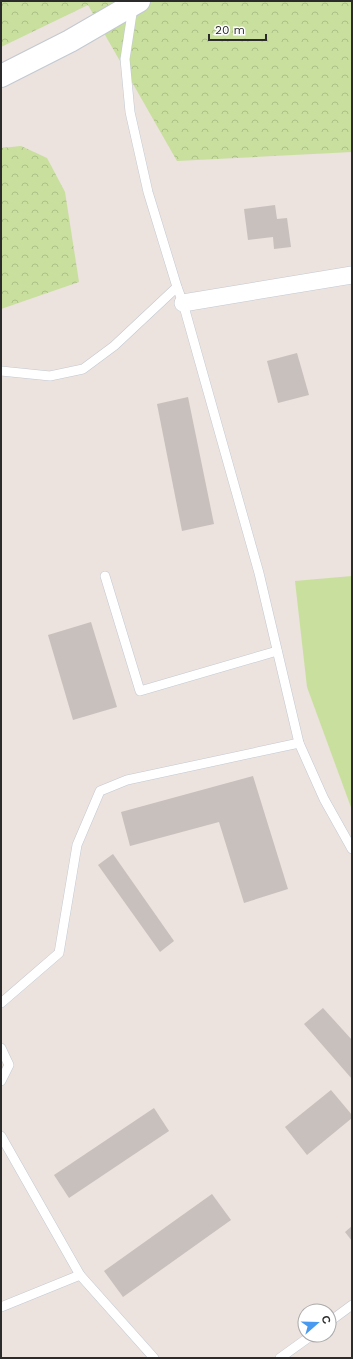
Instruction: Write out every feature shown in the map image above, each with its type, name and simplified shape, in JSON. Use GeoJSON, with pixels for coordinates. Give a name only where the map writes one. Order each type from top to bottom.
{"type":"FeatureCollection","features":[{"type":"Feature","properties":{"kind":"street"},"geometry":{"type":"LineString","coordinates":[[1,76],[70,41],[136,3]]}},
{"type":"Feature","properties":{"kind":"street"},"geometry":{"type":"LineString","coordinates":[[183,303],[352,275]]}},
{"type":"Feature","properties":{"kind":"lane"},"geometry":{"type":"LineString","coordinates":[[136,3],[125,58],[130,112],[148,192],[183,303],[259,573],[299,743],[324,799],[352,849]]}},
{"type":"Feature","properties":{"kind":"lane"},"geometry":{"type":"LineString","coordinates":[[1,371],[50,376],[83,369],[114,346],[177,287]]}},
{"type":"Feature","properties":{"kind":"lane"},"geometry":{"type":"LineString","coordinates":[[105,576],[140,691],[277,651]]}},
{"type":"Feature","properties":{"kind":"lane"},"geometry":{"type":"LineString","coordinates":[[1,1003],[59,953],[77,845],[100,791],[127,780],[299,743]]}},
{"type":"Feature","properties":{"kind":"lane"},"geometry":{"type":"LineString","coordinates":[[1,1048],[9,1065],[1,1082]]}},
{"type":"Feature","properties":{"kind":"lane"},"geometry":{"type":"LineString","coordinates":[[1,1136],[80,1275],[154,1358]]}},
{"type":"Feature","properties":{"kind":"lane"},"geometry":{"type":"LineString","coordinates":[[1,1307],[80,1275]]}},
{"type":"Feature","properties":{"kind":"lane"},"geometry":{"type":"LineString","coordinates":[[337,1316],[352,1305]]}},
{"type":"Feature","properties":{"kind":"lane"},"geometry":{"type":"LineString","coordinates":[[280,1358],[301,1343]]}},
{"type":"Feature","properties":{"kind":"green space"},"geometry":{"type":"Polygon","coordinates":[[[1,1],[352,1],[352,152],[177,161],[88,5],[1,47],[1,1]]]}},
{"type":"Feature","properties":{"kind":"green space"},"geometry":{"type":"Polygon","coordinates":[[[21,146],[47,158],[65,192],[79,282],[1,309],[1,148],[21,146]]]}},
{"type":"Feature","properties":{"kind":"green space"},"geometry":{"type":"Polygon","coordinates":[[[352,576],[352,810],[307,687],[295,581],[352,576]]]}},
{"type":"Feature","properties":{"kind":"building"},"geometry":{"type":"Polygon","coordinates":[[[275,205],[277,219],[287,218],[291,247],[274,249],[273,237],[248,240],[244,209],[275,205]]]}},
{"type":"Feature","properties":{"kind":"building"},"geometry":{"type":"Polygon","coordinates":[[[297,353],[309,395],[278,403],[267,361],[297,353]]]}},
{"type":"Feature","properties":{"kind":"building"},"geometry":{"type":"Polygon","coordinates":[[[188,397],[214,524],[182,531],[157,404],[188,397]]]}},
{"type":"Feature","properties":{"kind":"building"},"geometry":{"type":"Polygon","coordinates":[[[91,622],[117,707],[73,720],[48,635],[91,622]]]}},
{"type":"Feature","properties":{"kind":"building"},"geometry":{"type":"Polygon","coordinates":[[[253,776],[288,889],[244,903],[219,822],[130,846],[121,812],[253,776]]]}},
{"type":"Feature","properties":{"kind":"building"},"geometry":{"type":"Polygon","coordinates":[[[113,854],[174,941],[160,952],[98,865],[113,854]]]}},
{"type":"Feature","properties":{"kind":"building"},"geometry":{"type":"Polygon","coordinates":[[[323,1008],[352,1040],[352,1079],[304,1024],[323,1008]]]}},
{"type":"Feature","properties":{"kind":"building"},"geometry":{"type":"Polygon","coordinates":[[[331,1090],[352,1115],[352,1118],[307,1155],[285,1127],[331,1090]]]}},
{"type":"Feature","properties":{"kind":"building"},"geometry":{"type":"Polygon","coordinates":[[[154,1108],[169,1131],[69,1198],[54,1175],[154,1108]]]}},
{"type":"Feature","properties":{"kind":"building"},"geometry":{"type":"Polygon","coordinates":[[[212,1194],[231,1220],[123,1297],[104,1271],[212,1194]]]}},
{"type":"Feature","properties":{"kind":"building"},"geometry":{"type":"Polygon","coordinates":[[[352,1226],[352,1241],[345,1232],[352,1226]]]}}]}
